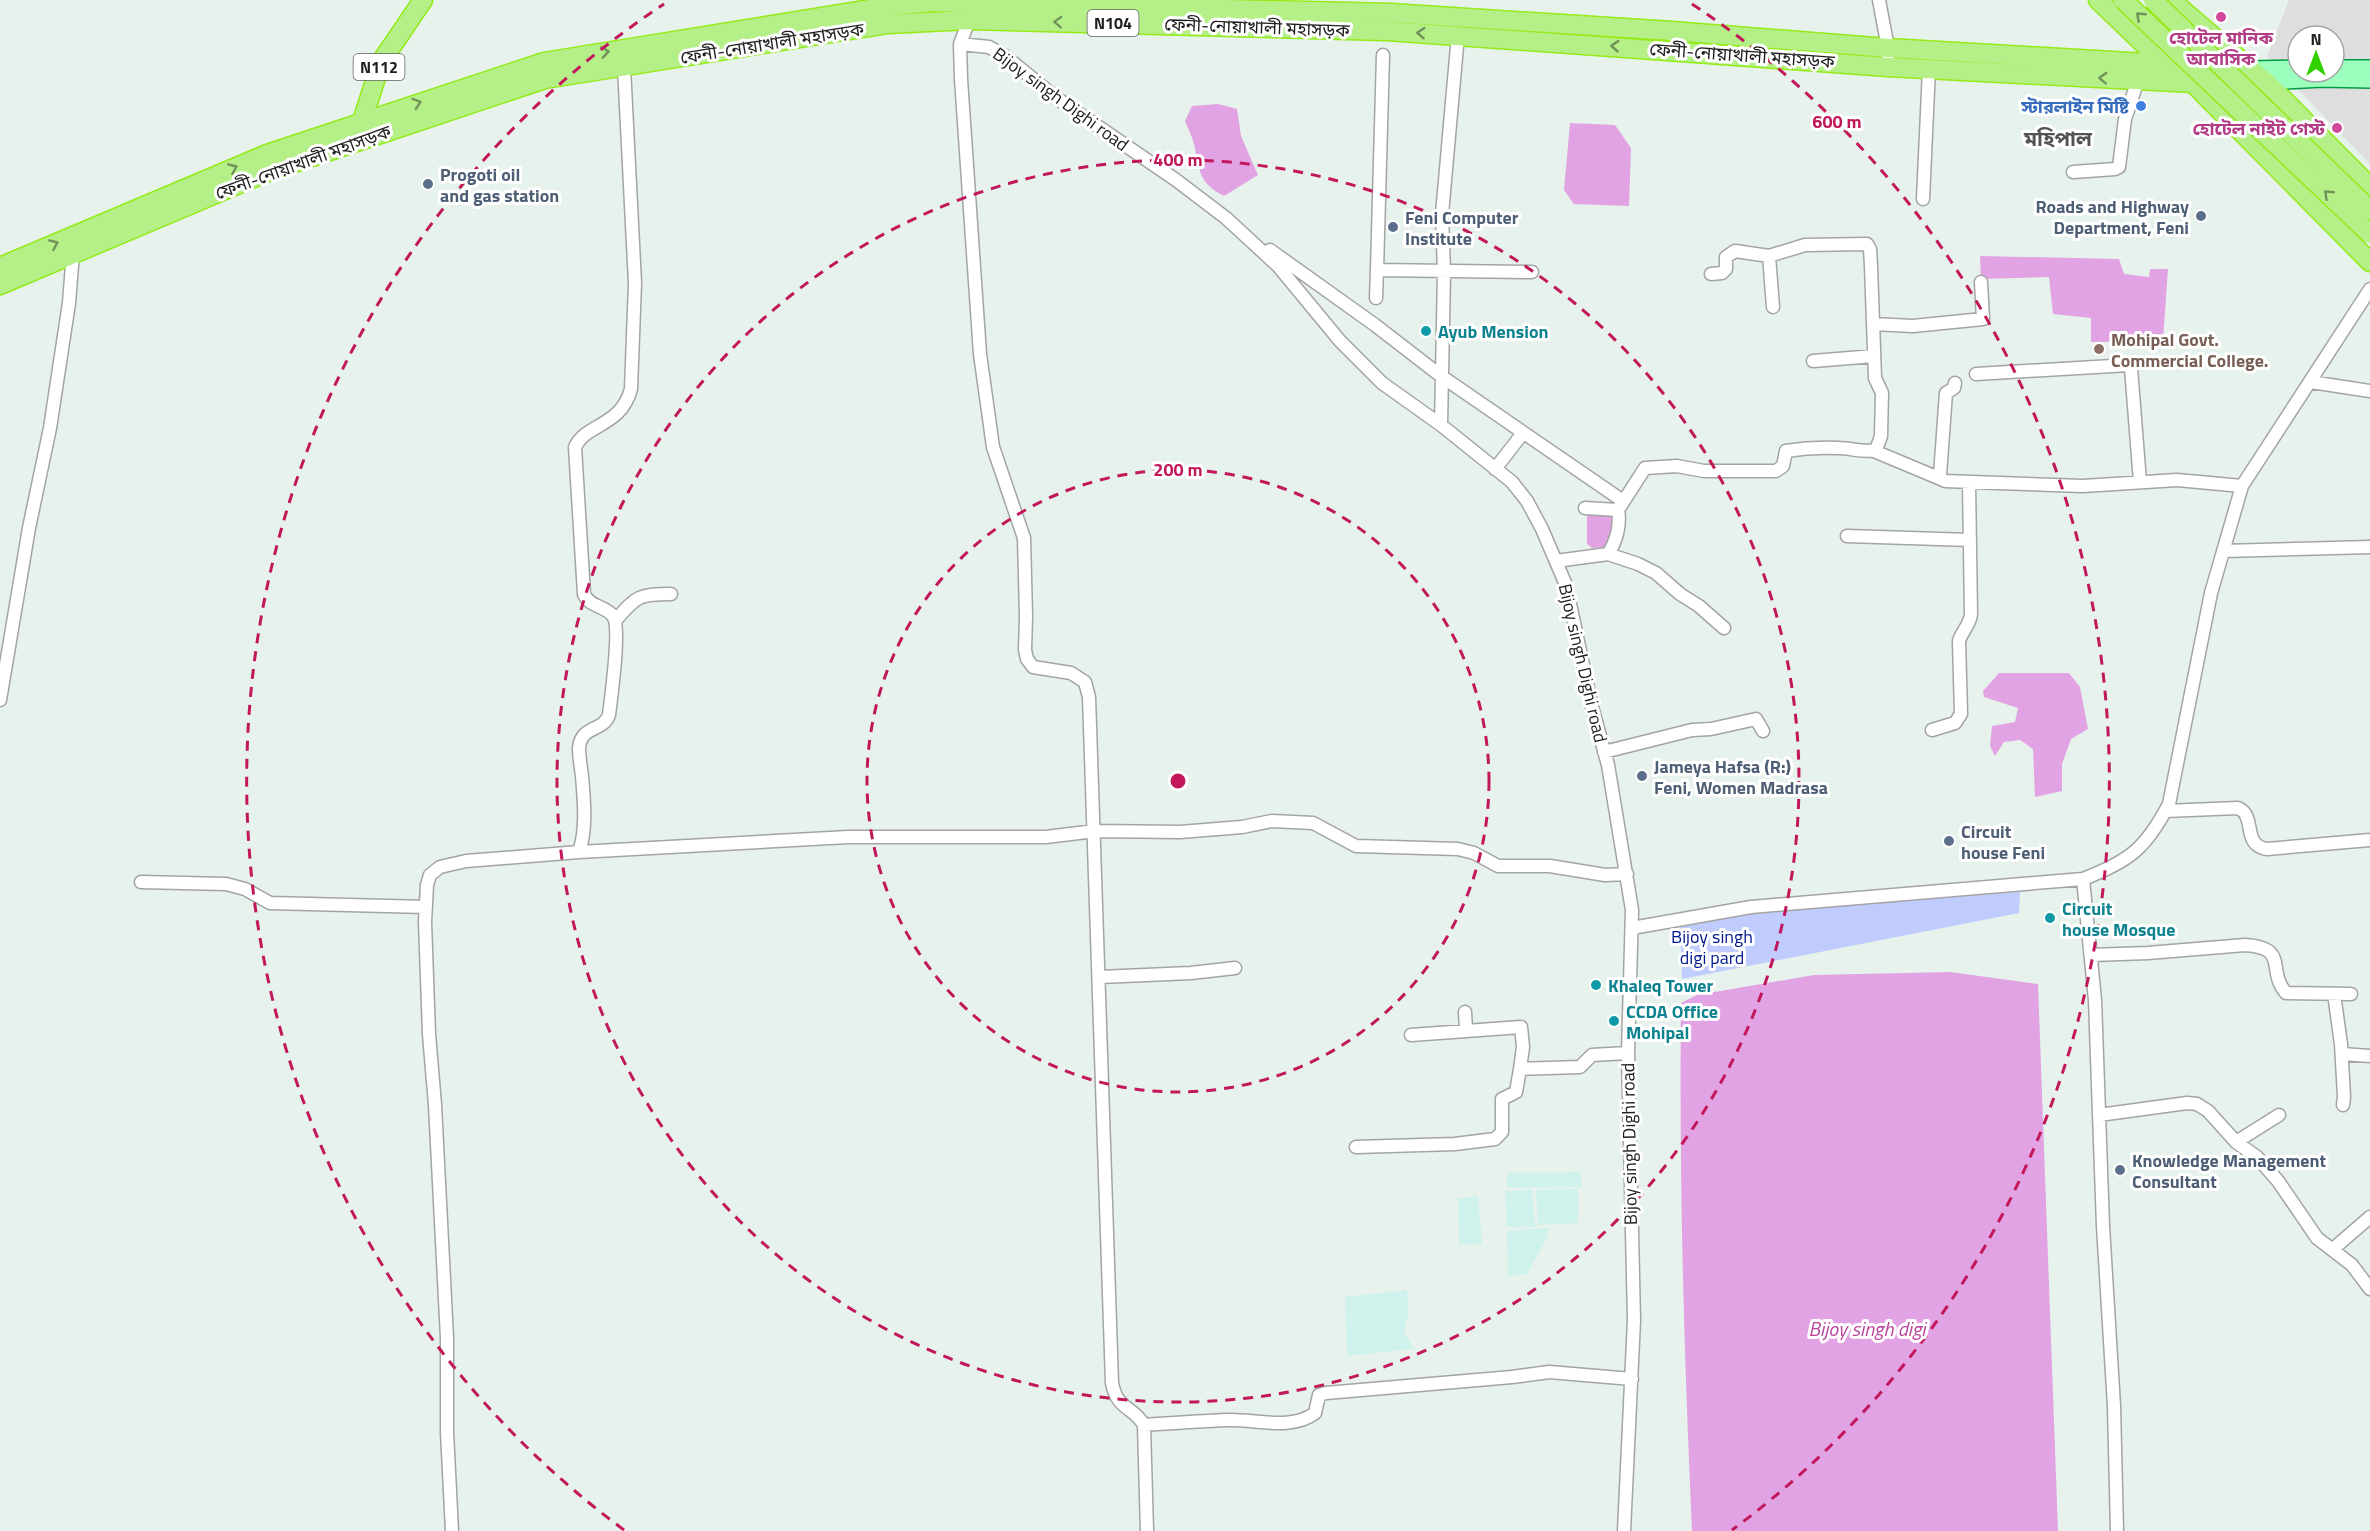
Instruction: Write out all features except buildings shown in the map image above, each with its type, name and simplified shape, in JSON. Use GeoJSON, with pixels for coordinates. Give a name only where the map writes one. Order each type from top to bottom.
{"type":"FeatureCollection","features":[{"type":"Feature","properties":{"kind":"highway","name":"N112"},"geometry":{"type":"LineString","coordinates":[[353,143],[364,121],[381,62],[423,0]]}},
{"type":"Feature","properties":{"kind":"highway"},"geometry":{"type":"LineString","coordinates":[[2098,0],[2151,51],[2194,83],[2370,262]]}},
{"type":"Feature","properties":{"kind":"highway"},"geometry":{"type":"LineString","coordinates":[[2122,0],[2370,234]]}},
{"type":"Feature","properties":{"kind":"highway"},"geometry":{"type":"LineString","coordinates":[[2153,0],[2370,210]]}},
{"type":"Feature","properties":{"kind":"highway"},"geometry":{"type":"LineString","coordinates":[[2171,0],[2266,82],[2370,188]]}},
{"type":"Feature","properties":{"kind":"highway","name":"ফেনী-নোয়াখালী মহাসড়ক"},"geometry":{"type":"LineString","coordinates":[[0,267],[267,154],[544,62],[931,1],[1391,13],[1672,31],[1888,57],[1929,69],[2194,83],[2266,82]]}},
{"type":"Feature","properties":{"kind":"highway","name":"ফেনী-নোয়াখালী মহাসড়ক"},"geometry":{"type":"LineString","coordinates":[[0,285],[270,171],[545,79],[888,24],[969,20],[1387,31],[1888,57],[2169,63],[2249,69]]}},
{"type":"Feature","properties":{"kind":"main road"},"geometry":{"type":"LineString","coordinates":[[2346,68],[2370,68]]}},
{"type":"Feature","properties":{"kind":"main road","name":"N104"},"geometry":{"type":"LineString","coordinates":[[2249,69],[2286,69]]}},
{"type":"Feature","properties":{"kind":"main road","name":"N104"},"geometry":{"type":"LineString","coordinates":[[2266,82],[2322,79],[2370,80]]}},
{"type":"Feature","properties":{"kind":"street"},"geometry":{"type":"LineString","coordinates":[[1879,0],[1888,57]]}},
{"type":"Feature","properties":{"kind":"street"},"geometry":{"type":"LineString","coordinates":[[931,1],[969,20],[960,44],[980,354],[993,447],[1024,538],[1027,659],[1033,667],[1071,673],[1084,682],[1089,697],[1114,1394],[1120,1404],[1144,1425],[1232,1420],[1270,1424],[1309,1418],[1315,1413],[1319,1395],[1326,1393],[1549,1372],[1632,1379]]}},
{"type":"Feature","properties":{"kind":"street"},"geometry":{"type":"LineString","coordinates":[[1440,424],[1444,272],[1442,214],[1458,35]]}},
{"type":"Feature","properties":{"kind":"street","name":"Bijoy singh Dighi road"},"geometry":{"type":"LineString","coordinates":[[960,44],[989,46],[1005,56],[1055,97],[1176,180],[1226,218],[1278,266],[1340,341],[1382,383],[1440,424],[1512,482],[1527,501],[1556,561],[1566,585],[1589,696],[1604,752],[1627,874],[1632,928],[1628,1053],[1634,1320],[1624,1531]]}},
{"type":"Feature","properties":{"kind":"street"},"geometry":{"type":"LineString","coordinates":[[1376,298],[1383,55]]}},
{"type":"Feature","properties":{"kind":"street"},"geometry":{"type":"LineString","coordinates":[[616,620],[612,614],[585,598],[574,456],[578,440],[613,419],[628,401],[631,389],[634,283],[624,67]]}},
{"type":"Feature","properties":{"kind":"street"},"geometry":{"type":"LineString","coordinates":[[1923,199],[1929,69]]}},
{"type":"Feature","properties":{"kind":"street"},"geometry":{"type":"LineString","coordinates":[[2073,172],[2119,167],[2125,119],[2138,80]]}},
{"type":"Feature","properties":{"kind":"street"},"geometry":{"type":"LineString","coordinates":[[1256,236],[1276,255],[1314,279],[1442,376],[1621,506]]}},
{"type":"Feature","properties":{"kind":"street"},"geometry":{"type":"LineString","coordinates":[[1711,274],[1722,273],[1726,269],[1726,257],[1735,251],[1769,256],[1805,245],[1868,244],[1875,378],[1882,393],[1881,436],[1874,451]]}},
{"type":"Feature","properties":{"kind":"street"},"geometry":{"type":"LineString","coordinates":[[0,700],[29,528],[51,428],[69,303],[73,253]]}},
{"type":"Feature","properties":{"kind":"street"},"geometry":{"type":"LineString","coordinates":[[1769,256],[1773,307]]}},
{"type":"Feature","properties":{"kind":"street"},"geometry":{"type":"LineString","coordinates":[[1377,270],[1532,272]]}},
{"type":"Feature","properties":{"kind":"street"},"geometry":{"type":"LineString","coordinates":[[1873,324],[1913,326],[1983,319],[1981,282]]}},
{"type":"Feature","properties":{"kind":"street"},"geometry":{"type":"LineString","coordinates":[[1632,928],[1751,907],[2083,879],[2107,870],[2137,851],[2156,829],[2169,804],[2211,593],[2242,486],[2370,289]]}},
{"type":"Feature","properties":{"kind":"street"},"geometry":{"type":"LineString","coordinates":[[1813,361],[1874,356]]}},
{"type":"Feature","properties":{"kind":"street"},"geometry":{"type":"LineString","coordinates":[[1976,374],[2128,365],[2131,368],[2140,482]]}},
{"type":"Feature","properties":{"kind":"street"},"geometry":{"type":"LineString","coordinates":[[2311,382],[2370,391]]}},
{"type":"Feature","properties":{"kind":"street"},"geometry":{"type":"LineString","coordinates":[[1941,479],[1946,393],[1954,388],[1955,383]]}},
{"type":"Feature","properties":{"kind":"street"},"geometry":{"type":"LineString","coordinates":[[1495,469],[1523,433]]}},
{"type":"Feature","properties":{"kind":"street"},"geometry":{"type":"LineString","coordinates":[[1608,554],[1615,544],[1621,506],[1645,468],[1668,466],[1704,471],[1776,471],[1783,466],[1786,451],[1816,447],[1874,451],[1941,479],[1969,483],[2083,486],[2177,480],[2242,486]]}},
{"type":"Feature","properties":{"kind":"street"},"geometry":{"type":"LineString","coordinates":[[1932,730],[1955,723],[1961,714],[1959,641],[1970,622],[1971,614],[1969,483]]}},
{"type":"Feature","properties":{"kind":"street"},"geometry":{"type":"LineString","coordinates":[[1585,508],[1621,506]]}},
{"type":"Feature","properties":{"kind":"street"},"geometry":{"type":"LineString","coordinates":[[1847,536],[1970,540]]}},
{"type":"Feature","properties":{"kind":"street"},"geometry":{"type":"LineString","coordinates":[[2223,551],[2370,547]]}},
{"type":"Feature","properties":{"kind":"street"},"geometry":{"type":"LineString","coordinates":[[1556,561],[1608,554],[1638,564],[1656,573],[1724,628]]}},
{"type":"Feature","properties":{"kind":"street"},"geometry":{"type":"LineString","coordinates":[[579,852],[582,843],[584,793],[579,747],[587,731],[607,720],[609,715],[616,620],[634,600],[646,594],[671,594]]}},
{"type":"Feature","properties":{"kind":"street"},"geometry":{"type":"LineString","coordinates":[[1604,752],[1692,730],[1712,729],[1756,719],[1762,731]]}},
{"type":"Feature","properties":{"kind":"street"},"geometry":{"type":"LineString","coordinates":[[2165,811],[2238,808],[2246,814],[2254,843],[2260,848],[2267,849],[2370,840]]}},
{"type":"Feature","properties":{"kind":"street"},"geometry":{"type":"LineString","coordinates":[[452,1531],[447,1432],[447,1338],[429,1034],[426,906],[430,875],[440,867],[466,861],[579,852],[848,837],[1046,837],[1095,831],[1180,832],[1242,827],[1272,821],[1313,824],[1356,846],[1458,849],[1474,853],[1498,866],[1550,866],[1605,874],[1627,874]]}},
{"type":"Feature","properties":{"kind":"street"},"geometry":{"type":"LineString","coordinates":[[2083,879],[2095,1000],[2114,1406],[2117,1531]]}},
{"type":"Feature","properties":{"kind":"street"},"geometry":{"type":"LineString","coordinates":[[141,882],[226,884],[245,889],[270,903],[426,906]]}},
{"type":"Feature","properties":{"kind":"street"},"geometry":{"type":"LineString","coordinates":[[2091,955],[2245,945],[2265,947],[2274,959],[2282,988],[2286,993],[2351,994]]}},
{"type":"Feature","properties":{"kind":"street"},"geometry":{"type":"LineString","coordinates":[[1100,977],[1191,973],[1235,968]]}},
{"type":"Feature","properties":{"kind":"street"},"geometry":{"type":"LineString","coordinates":[[2334,994],[2342,1054],[2343,1105]]}},
{"type":"Feature","properties":{"kind":"street"},"geometry":{"type":"LineString","coordinates":[[1465,1012],[1466,1031]]}},
{"type":"Feature","properties":{"kind":"street"},"geometry":{"type":"LineString","coordinates":[[1356,1147],[1455,1144],[1496,1139],[1502,1132],[1502,1099],[1516,1092],[1523,1047],[1521,1027],[1411,1035]]}},
{"type":"Feature","properties":{"kind":"street"},"geometry":{"type":"LineString","coordinates":[[1520,1069],[1580,1067],[1592,1054],[1628,1053]]}},
{"type":"Feature","properties":{"kind":"street"},"geometry":{"type":"LineString","coordinates":[[2342,1054],[2370,1056]]}},
{"type":"Feature","properties":{"kind":"street"},"geometry":{"type":"LineString","coordinates":[[2099,1115],[2187,1103],[2197,1104],[2208,1111],[2236,1142],[2267,1167],[2317,1238],[2352,1265],[2370,1289]]}},
{"type":"Feature","properties":{"kind":"street"},"geometry":{"type":"LineString","coordinates":[[2236,1142],[2279,1115]]}},
{"type":"Feature","properties":{"kind":"street"},"geometry":{"type":"LineString","coordinates":[[2333,1249],[2370,1217]]}},
{"type":"Feature","properties":{"kind":"street"},"geometry":{"type":"LineString","coordinates":[[1144,1425],[1147,1531]]}},
{"type":"Feature","properties":{"kind":"shaded area"},"geometry":{"type":"Polygon","coordinates":[[[2289,0],[2370,0],[2370,164],[2293,84],[2346,84],[2346,24],[2286,24],[2286,77],[2267,57],[2289,0]]]}},
{"type":"Feature","properties":{"kind":"shaded area"},"geometry":{"type":"Polygon","coordinates":[[[1581,1172],[1581,1187],[1507,1188],[1507,1173],[1581,1172]]]}},
{"type":"Feature","properties":{"kind":"shaded area"},"geometry":{"type":"Polygon","coordinates":[[[1578,1189],[1578,1223],[1538,1225],[1536,1190],[1578,1189]]]}},
{"type":"Feature","properties":{"kind":"shaded area"},"geometry":{"type":"Polygon","coordinates":[[[1532,1190],[1535,1227],[1507,1227],[1505,1191],[1532,1190]]]}},
{"type":"Feature","properties":{"kind":"shaded area"},"geometry":{"type":"Polygon","coordinates":[[[1478,1196],[1482,1244],[1459,1245],[1458,1198],[1478,1196]]]}},
{"type":"Feature","properties":{"kind":"shaded area"},"geometry":{"type":"Polygon","coordinates":[[[1549,1228],[1548,1236],[1527,1274],[1508,1277],[1507,1231],[1549,1228]]]}},
{"type":"Feature","properties":{"kind":"shaded area"},"geometry":{"type":"Polygon","coordinates":[[[1407,1290],[1408,1315],[1404,1330],[1413,1349],[1347,1356],[1345,1297],[1407,1290]]]}},
{"type":"Feature","properties":{"kind":"green space","name":"Bijoy singh digi pard"},"geometry":{"type":"Polygon","coordinates":[[[2020,892],[2019,913],[1682,979],[1680,924],[1771,911],[2020,892]]]}},
{"type":"Feature","properties":{"kind":"water"},"geometry":{"type":"Polygon","coordinates":[[[1218,104],[1237,109],[1241,136],[1258,175],[1224,196],[1205,181],[1185,121],[1192,106],[1218,104]]]}},
{"type":"Feature","properties":{"kind":"water"},"geometry":{"type":"Polygon","coordinates":[[[1570,123],[1615,125],[1631,148],[1629,206],[1574,204],[1564,190],[1570,123]]]}},
{"type":"Feature","properties":{"kind":"water"},"geometry":{"type":"Polygon","coordinates":[[[1980,256],[2119,259],[2124,274],[2149,277],[2150,269],[2168,269],[2163,341],[2091,342],[2091,318],[2053,314],[2049,277],[1981,279],[1980,256]]]}},
{"type":"Feature","properties":{"kind":"water"},"geometry":{"type":"Polygon","coordinates":[[[1587,513],[1614,514],[1611,537],[1604,547],[1592,548],[1587,544],[1587,513]]]}},
{"type":"Feature","properties":{"kind":"water"},"geometry":{"type":"Polygon","coordinates":[[[1999,673],[2069,673],[2080,687],[2088,729],[2071,739],[2062,764],[2062,791],[2035,797],[2033,749],[2020,740],[2004,742],[1995,756],[1990,746],[1992,726],[2015,722],[2018,708],[1984,697],[1983,691],[1999,673]]]}},
{"type":"Feature","properties":{"kind":"water","name":"Bijoy singh digi"},"geometry":{"type":"Polygon","coordinates":[[[1950,972],[2038,984],[2058,1531],[1692,1531],[1683,1267],[1681,1003],[1697,995],[1814,975],[1950,972]]]}},
{"type":"Feature","properties":{"kind":"place","name":"হোটেল মানিক আবাসিক"},"geometry":{"type":"Point","coordinates":[2221,17]}},
{"type":"Feature","properties":{"kind":"place","name":"স্টারলাইন মিষ্টি"},"geometry":{"type":"Point","coordinates":[2141,106]}},
{"type":"Feature","properties":{"kind":"place","name":"হোটেল নাইট গেস্ট"},"geometry":{"type":"Point","coordinates":[2337,128]}},
{"type":"Feature","properties":{"kind":"place","name":"Progoti oil and gas station"},"geometry":{"type":"Point","coordinates":[428,184]}},
{"type":"Feature","properties":{"kind":"place","name":"Roads and Highway Department, Feni"},"geometry":{"type":"Point","coordinates":[2201,216]}},
{"type":"Feature","properties":{"kind":"place","name":"Feni Computer Institute"},"geometry":{"type":"Point","coordinates":[1393,227]}},
{"type":"Feature","properties":{"kind":"place","name":"Ayub Mension"},"geometry":{"type":"Point","coordinates":[1426,331]}},
{"type":"Feature","properties":{"kind":"place","name":"Mohipal Govt. Commercial College."},"geometry":{"type":"Point","coordinates":[2099,349]}},
{"type":"Feature","properties":{"kind":"place","name":"Jameya Hafsa (R:) Feni, Women Madrasa"},"geometry":{"type":"Point","coordinates":[1642,776]}},
{"type":"Feature","properties":{"kind":"place","name":"Circuit house Feni"},"geometry":{"type":"Point","coordinates":[1949,841]}},
{"type":"Feature","properties":{"kind":"place","name":"Circuit house Mosque"},"geometry":{"type":"Point","coordinates":[2050,918]}},
{"type":"Feature","properties":{"kind":"place","name":"Khaleq Tower"},"geometry":{"type":"Point","coordinates":[1596,985]}},
{"type":"Feature","properties":{"kind":"place","name":"CCDA Office Mohipal"},"geometry":{"type":"Point","coordinates":[1614,1021]}},
{"type":"Feature","properties":{"kind":"place","name":"Knowledge Management Consultant"},"geometry":{"type":"Point","coordinates":[2120,1170]}},
{"type":"Feature","properties":{"kind":"district","name":"মহিপাল"},"geometry":{"type":"Point","coordinates":[2058,138]}}]}
